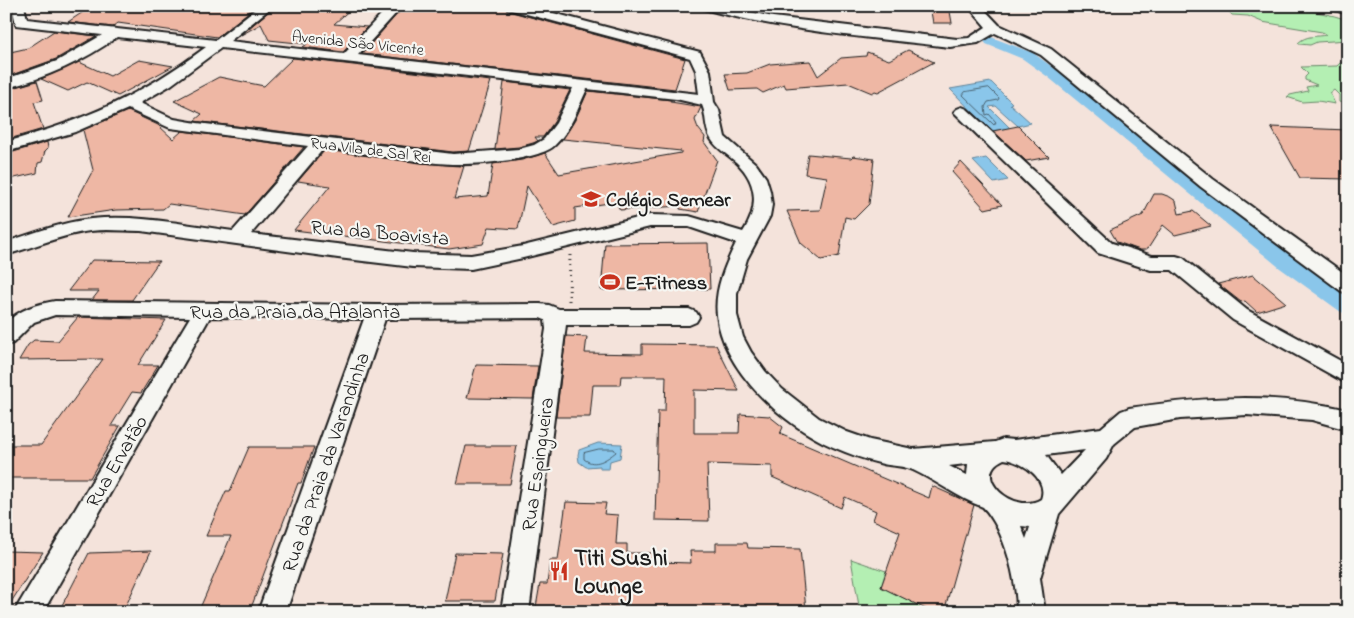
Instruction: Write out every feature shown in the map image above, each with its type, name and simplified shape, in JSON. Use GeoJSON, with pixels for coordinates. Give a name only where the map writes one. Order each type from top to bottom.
{"type":"FeatureCollection","features":[{"type":"Feature","properties":{"kind":"street"},"geometry":{"type":"LineString","coordinates":[[6,26],[21,22],[18,6]]}},
{"type":"Feature","properties":{"kind":"street"},"geometry":{"type":"LineString","coordinates":[[6,147],[85,121],[129,104],[197,61],[267,6]]}},
{"type":"Feature","properties":{"kind":"street"},"geometry":{"type":"LineString","coordinates":[[366,6],[376,6]]}},
{"type":"Feature","properties":{"kind":"street"},"geometry":{"type":"LineString","coordinates":[[512,6],[695,55],[702,65],[707,102],[712,108],[716,135],[725,146],[748,164],[761,183],[763,201],[758,225],[747,240],[731,279],[727,306],[732,339],[744,359],[766,386],[788,408],[831,436],[873,450],[914,459],[1012,513],[1026,516],[1038,514],[1050,505],[1098,452],[1106,437],[1129,418],[1157,412],[1211,407],[1280,408],[1312,411],[1348,420]]}},
{"type":"Feature","properties":{"kind":"street"},"geometry":{"type":"LineString","coordinates":[[708,6],[765,20],[961,44],[976,41],[994,28]]}},
{"type":"Feature","properties":{"kind":"street"},"geometry":{"type":"LineString","coordinates":[[974,6],[994,28],[1046,52],[1207,183],[1348,286]]}},
{"type":"Feature","properties":{"kind":"street"},"geometry":{"type":"LineString","coordinates":[[1336,6],[1348,10]]}},
{"type":"Feature","properties":{"kind":"street"},"geometry":{"type":"LineString","coordinates":[[348,59],[393,7]]}},
{"type":"Feature","properties":{"kind":"street","name":"Avenida São Vicente"},"geometry":{"type":"LineString","coordinates":[[21,22],[676,95],[707,102]]}},
{"type":"Feature","properties":{"kind":"street"},"geometry":{"type":"LineString","coordinates":[[6,84],[52,69],[76,58],[113,33]]}},
{"type":"Feature","properties":{"kind":"street","name":"Rua Vila de Sal Rei"},"geometry":{"type":"LineString","coordinates":[[129,104],[170,123],[453,159],[519,154],[540,149],[550,142],[563,124],[582,85]]}},
{"type":"Feature","properties":{"kind":"street"},"geometry":{"type":"LineString","coordinates":[[962,112],[1105,248],[1151,263],[1176,263],[1240,315],[1348,375]]}},
{"type":"Feature","properties":{"kind":"street"},"geometry":{"type":"LineString","coordinates":[[237,238],[320,143]]}},
{"type":"Feature","properties":{"kind":"street","name":"Rua da Boavista"},"geometry":{"type":"LineString","coordinates":[[6,249],[67,229],[91,225],[141,225],[413,260],[471,262],[523,252],[650,221],[667,219],[691,220],[747,240]]}},
{"type":"Feature","properties":{"kind":"street","name":"Rua da Praia da Atalanta"},"geometry":{"type":"LineString","coordinates":[[6,337],[24,317],[34,312],[55,308],[204,311],[540,311],[562,317],[689,317]]}},
{"type":"Feature","properties":{"kind":"street","name":"Rua Ervatão"},"geometry":{"type":"LineString","coordinates":[[28,612],[204,311]]}},
{"type":"Feature","properties":{"kind":"street","name":"Rua da Praia da Varandinha"},"geometry":{"type":"LineString","coordinates":[[272,612],[377,312]]}},
{"type":"Feature","properties":{"kind":"street","name":"Rua Espingueira"},"geometry":{"type":"LineString","coordinates":[[515,612],[556,329],[562,317]]}},
{"type":"Feature","properties":{"kind":"street"},"geometry":{"type":"LineString","coordinates":[[914,459],[1004,451],[1073,440],[1106,437]]}},
{"type":"Feature","properties":{"kind":"street"},"geometry":{"type":"LineString","coordinates":[[1027,577],[1055,492],[1053,481],[1038,462],[1004,451],[984,457],[978,465],[978,476],[981,487],[994,502],[1027,577],[1031,598],[1031,612]]}},
{"type":"Feature","properties":{"kind":"path"},"geometry":{"type":"LineString","coordinates":[[562,317],[571,241]]}},
{"type":"Feature","properties":{"kind":"green space"},"geometry":{"type":"Polygon","coordinates":[[[1232,6],[1291,8],[1348,20],[1348,40],[1317,42],[1310,45],[1299,44],[1301,40],[1308,37],[1326,35],[1322,32],[1262,22],[1248,16],[1232,15],[1228,11],[1233,8],[1232,6]]]}},
{"type":"Feature","properties":{"kind":"green space"},"geometry":{"type":"Polygon","coordinates":[[[1340,63],[1348,64],[1348,105],[1339,102],[1339,95],[1334,90],[1330,93],[1335,104],[1318,101],[1302,102],[1287,97],[1308,91],[1306,87],[1317,85],[1305,80],[1308,74],[1301,67],[1337,66],[1340,63]]]}},
{"type":"Feature","properties":{"kind":"green space"},"geometry":{"type":"Polygon","coordinates":[[[851,559],[886,571],[881,587],[920,606],[917,612],[860,612],[851,559]]]}},
{"type":"Feature","properties":{"kind":"water"},"geometry":{"type":"Polygon","coordinates":[[[991,82],[1012,103],[1010,104],[1031,123],[1018,126],[996,106],[989,107],[1010,128],[991,131],[950,89],[991,82]]]}},
{"type":"Feature","properties":{"kind":"water"},"geometry":{"type":"Polygon","coordinates":[[[986,158],[1008,180],[994,183],[973,161],[986,158]]]}},
{"type":"Feature","properties":{"kind":"water"},"geometry":{"type":"Polygon","coordinates":[[[598,443],[622,444],[620,458],[610,461],[609,469],[600,469],[600,466],[586,467],[579,462],[579,450],[598,443]]]}},
{"type":"Feature","properties":{"kind":"building"},"geometry":{"type":"Polygon","coordinates":[[[92,6],[256,6],[217,37],[118,23],[113,27],[68,22],[92,6]]]}},
{"type":"Feature","properties":{"kind":"building"},"geometry":{"type":"Polygon","coordinates":[[[275,6],[354,6],[334,24],[367,27],[343,52],[303,47],[307,44],[269,40],[261,24],[241,35],[275,6]]]}},
{"type":"Feature","properties":{"kind":"building"},"geometry":{"type":"Polygon","coordinates":[[[409,6],[504,6],[508,11],[685,59],[675,89],[362,54],[399,12],[409,6]]]}},
{"type":"Feature","properties":{"kind":"building"},"geometry":{"type":"Polygon","coordinates":[[[930,6],[949,6],[952,23],[933,23],[930,6]]]}},
{"type":"Feature","properties":{"kind":"building"},"geometry":{"type":"Polygon","coordinates":[[[54,31],[96,36],[56,59],[6,77],[6,53],[28,48],[54,31]]]}},
{"type":"Feature","properties":{"kind":"building"},"geometry":{"type":"Polygon","coordinates":[[[908,50],[934,62],[878,92],[872,93],[848,83],[786,88],[784,84],[763,93],[757,89],[730,90],[725,74],[747,73],[770,64],[810,61],[818,76],[841,58],[866,56],[867,52],[889,60],[908,50]]]}},
{"type":"Feature","properties":{"kind":"building"},"geometry":{"type":"Polygon","coordinates":[[[293,58],[491,81],[469,151],[453,152],[194,121],[202,114],[174,101],[219,77],[264,86],[293,58]]]}},
{"type":"Feature","properties":{"kind":"building"},"geometry":{"type":"Polygon","coordinates":[[[139,60],[173,66],[118,96],[87,82],[68,91],[41,79],[79,62],[110,76],[139,60]]]}},
{"type":"Feature","properties":{"kind":"building"},"geometry":{"type":"Polygon","coordinates":[[[37,81],[43,100],[34,102],[43,129],[9,139],[9,134],[6,135],[6,90],[37,81]]]}},
{"type":"Feature","properties":{"kind":"building"},"geometry":{"type":"Polygon","coordinates":[[[504,82],[570,90],[554,122],[543,137],[535,137],[538,141],[519,147],[495,149],[504,82]]]}},
{"type":"Feature","properties":{"kind":"building"},"geometry":{"type":"Polygon","coordinates":[[[588,91],[671,100],[671,102],[701,107],[695,120],[705,137],[704,142],[717,160],[698,212],[680,209],[680,206],[620,210],[616,202],[575,208],[575,221],[553,227],[527,186],[518,229],[489,227],[483,244],[449,249],[294,230],[330,186],[298,181],[325,150],[420,163],[464,166],[454,199],[488,196],[493,164],[522,160],[545,153],[559,174],[681,153],[681,151],[563,139],[575,120],[588,91]]]}},
{"type":"Feature","properties":{"kind":"building"},"geometry":{"type":"Polygon","coordinates":[[[128,111],[158,125],[173,139],[182,131],[304,147],[245,215],[169,204],[163,209],[116,210],[68,217],[93,170],[83,130],[128,111]]]}},
{"type":"Feature","properties":{"kind":"building"},"geometry":{"type":"Polygon","coordinates":[[[1018,126],[1049,157],[1026,161],[993,131],[1018,126]]]}},
{"type":"Feature","properties":{"kind":"building"},"geometry":{"type":"Polygon","coordinates":[[[1271,127],[1348,130],[1348,179],[1300,178],[1271,127]]]}},
{"type":"Feature","properties":{"kind":"building"},"geometry":{"type":"Polygon","coordinates":[[[47,142],[48,148],[45,151],[42,162],[38,163],[37,173],[10,179],[10,153],[47,142]]]}},
{"type":"Feature","properties":{"kind":"building"},"geometry":{"type":"Polygon","coordinates":[[[808,154],[874,159],[869,204],[854,219],[845,217],[839,256],[821,260],[801,243],[787,211],[820,210],[827,177],[805,174],[808,154]]]}},
{"type":"Feature","properties":{"kind":"building"},"geometry":{"type":"Polygon","coordinates":[[[961,162],[1002,205],[985,209],[952,172],[961,162]]]}},
{"type":"Feature","properties":{"kind":"building"},"geometry":{"type":"Polygon","coordinates":[[[1154,194],[1170,197],[1176,201],[1179,214],[1193,211],[1211,226],[1175,235],[1163,225],[1145,250],[1117,242],[1110,230],[1143,215],[1154,194]]]}},
{"type":"Feature","properties":{"kind":"building"},"geometry":{"type":"Polygon","coordinates":[[[708,243],[710,289],[601,290],[605,244],[708,243]]]}},
{"type":"Feature","properties":{"kind":"building"},"geometry":{"type":"Polygon","coordinates":[[[92,260],[159,261],[132,300],[92,300],[99,291],[68,291],[92,260]]]}},
{"type":"Feature","properties":{"kind":"building"},"geometry":{"type":"Polygon","coordinates":[[[1253,275],[1286,303],[1257,312],[1245,301],[1241,302],[1218,284],[1253,275]]]}},
{"type":"Feature","properties":{"kind":"building"},"geometry":{"type":"Polygon","coordinates":[[[78,317],[166,320],[138,365],[158,365],[141,393],[132,392],[111,426],[120,426],[90,478],[6,478],[6,445],[41,445],[103,359],[19,360],[28,345],[34,340],[58,341],[78,317]]]}},
{"type":"Feature","properties":{"kind":"building"},"geometry":{"type":"Polygon","coordinates":[[[566,336],[587,337],[585,353],[642,354],[642,344],[716,345],[739,391],[694,390],[694,433],[739,433],[740,414],[769,416],[783,427],[780,434],[929,498],[932,486],[974,505],[944,612],[932,612],[881,587],[900,532],[873,520],[876,511],[845,497],[841,508],[772,477],[772,466],[707,464],[709,521],[655,520],[658,411],[665,411],[666,376],[621,376],[620,385],[593,385],[590,417],[556,417],[566,336]]]}},
{"type":"Feature","properties":{"kind":"building"},"geometry":{"type":"Polygon","coordinates":[[[476,365],[538,366],[533,399],[467,398],[476,365]]]}},
{"type":"Feature","properties":{"kind":"building"},"geometry":{"type":"Polygon","coordinates":[[[466,446],[517,446],[510,484],[457,484],[466,446]]]}},
{"type":"Feature","properties":{"kind":"building"},"geometry":{"type":"Polygon","coordinates":[[[249,447],[314,447],[301,483],[298,483],[251,608],[200,608],[231,536],[206,536],[226,491],[230,491],[249,447]]]}},
{"type":"Feature","properties":{"kind":"building"},"geometry":{"type":"Polygon","coordinates":[[[566,502],[606,503],[604,514],[618,515],[616,544],[627,544],[627,553],[656,553],[656,562],[691,563],[690,551],[716,551],[716,543],[747,543],[748,548],[800,549],[806,610],[657,608],[656,612],[641,612],[641,609],[536,607],[540,584],[547,584],[550,560],[558,560],[566,502]]]}},
{"type":"Feature","properties":{"kind":"building"},"geometry":{"type":"Polygon","coordinates":[[[6,551],[43,552],[6,610],[6,551]]]}},
{"type":"Feature","properties":{"kind":"building"},"geometry":{"type":"Polygon","coordinates":[[[151,551],[124,610],[59,611],[89,553],[151,551]]]}},
{"type":"Feature","properties":{"kind":"building"},"geometry":{"type":"Polygon","coordinates":[[[455,553],[503,554],[495,601],[445,601],[455,553]]]}},
{"type":"Feature","properties":{"kind":"waterway"},"geometry":{"type":"LineString","coordinates":[[991,41],[1028,56],[1053,74],[1287,263],[1348,307]]}},
{"type":"Feature","properties":{"kind":"place","name":"Colégio Semear"},"geometry":{"type":"Point","coordinates":[591,199]}},
{"type":"Feature","properties":{"kind":"place","name":"E-Fitness"},"geometry":{"type":"Point","coordinates":[610,282]}},
{"type":"Feature","properties":{"kind":"place","name":"Titi Sushi Lounge"},"geometry":{"type":"Point","coordinates":[559,571]}}]}
